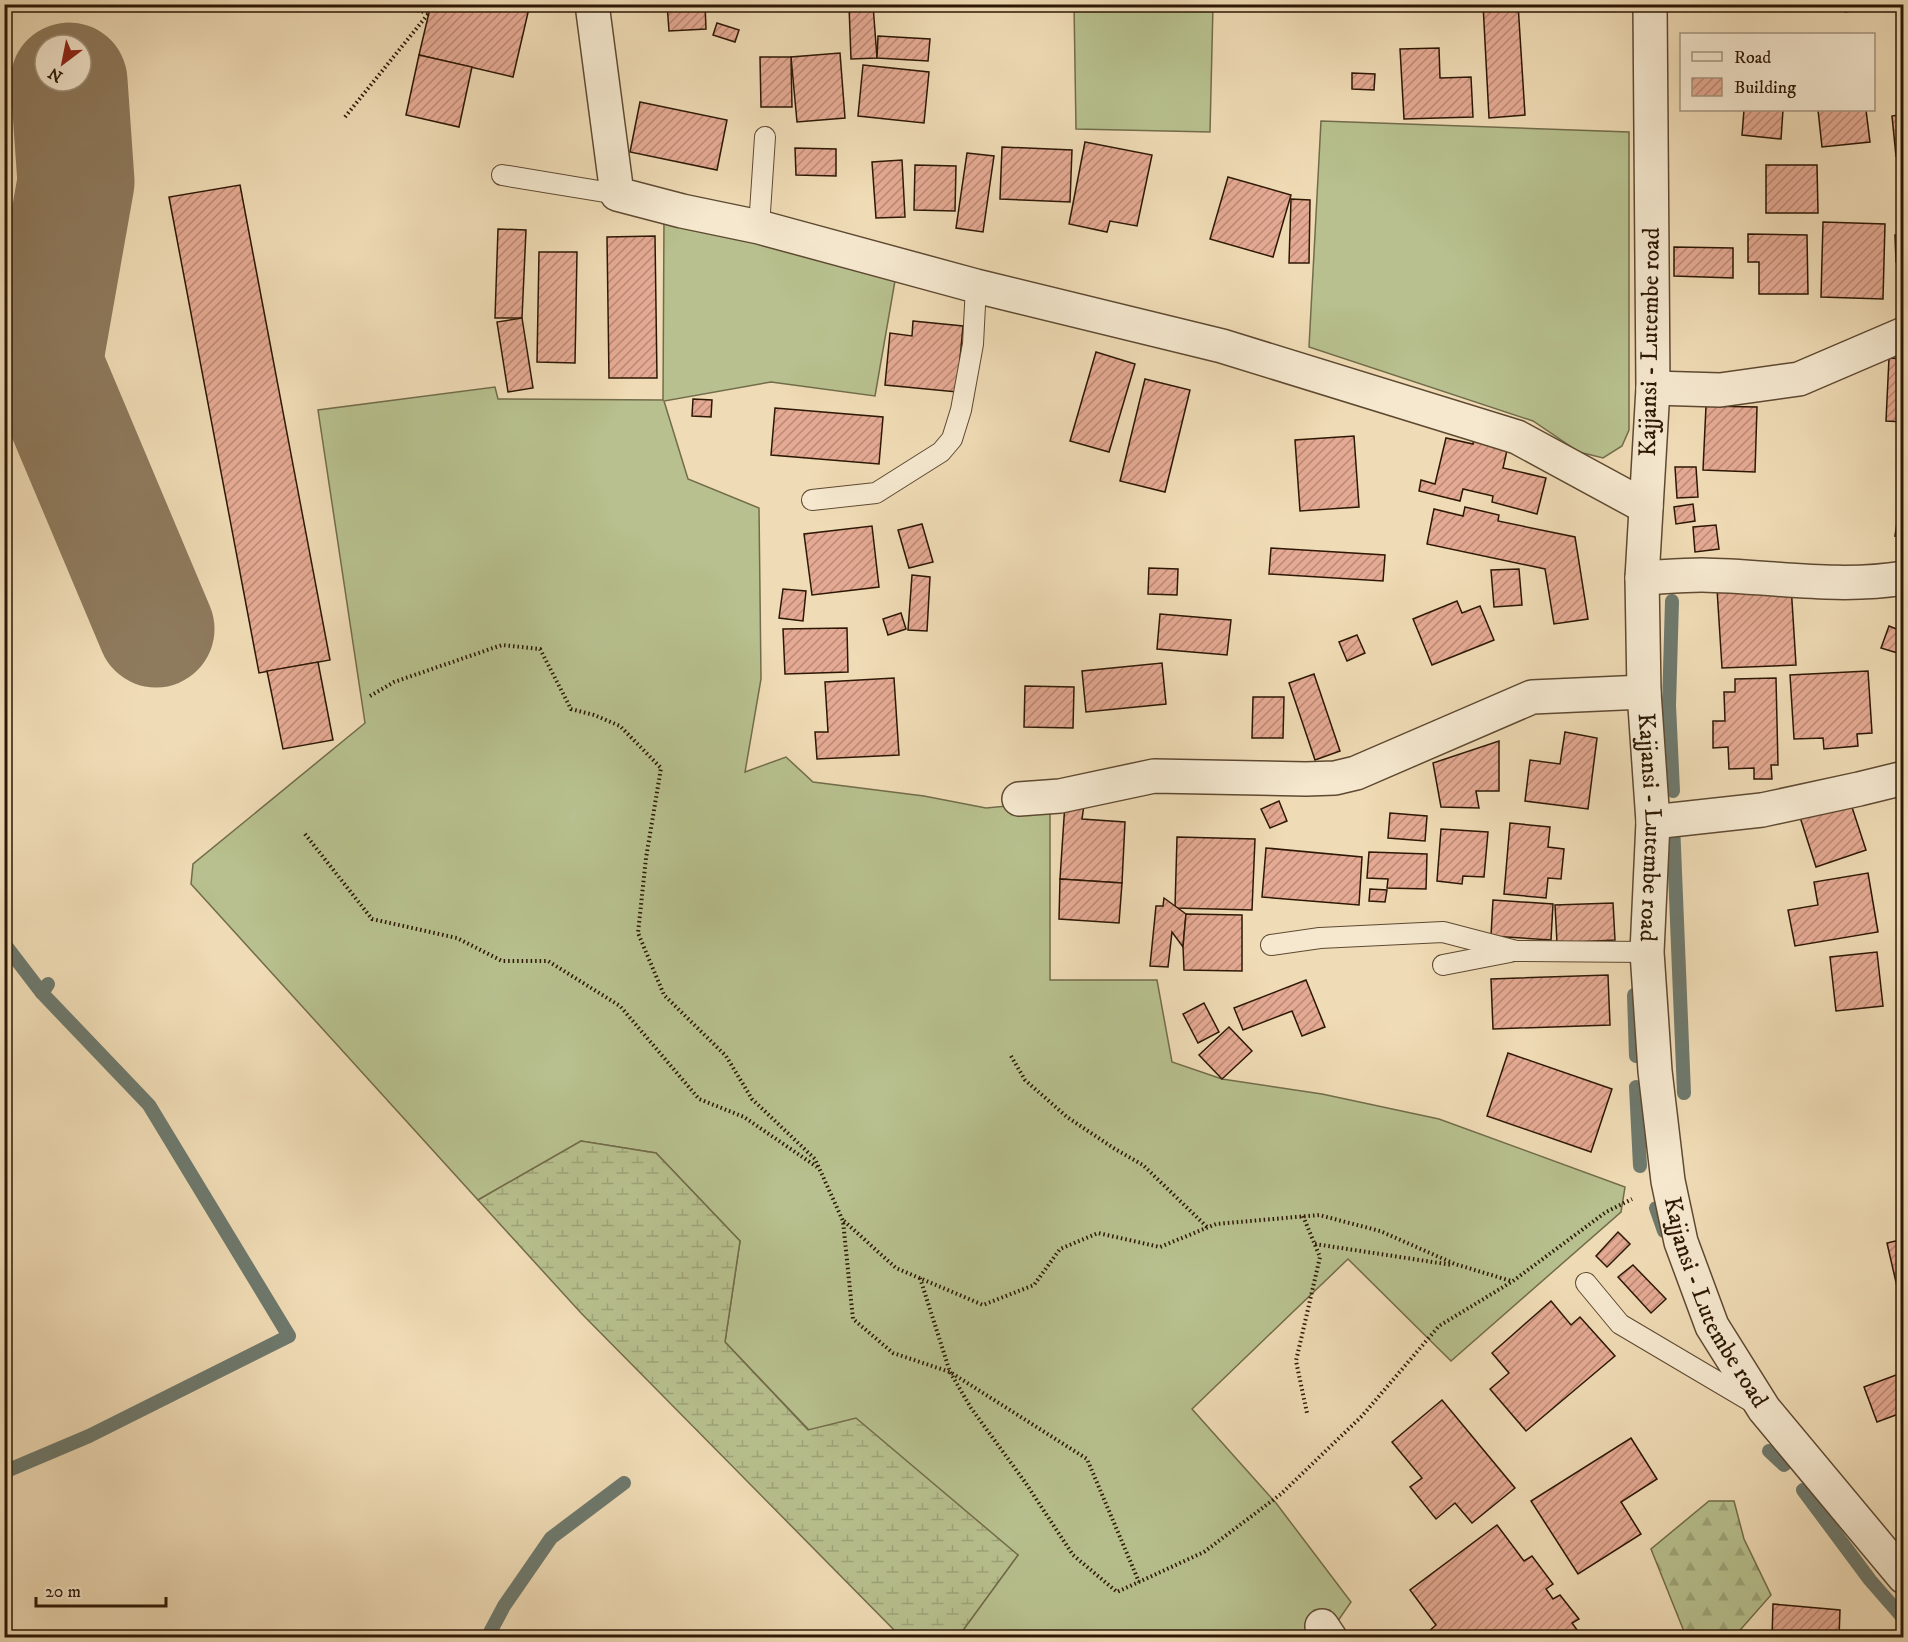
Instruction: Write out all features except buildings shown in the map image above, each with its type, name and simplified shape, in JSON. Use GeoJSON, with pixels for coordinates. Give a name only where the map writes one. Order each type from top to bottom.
{"type":"FeatureCollection","features":[{"type":"Feature","properties":{"kind":"street"},"geometry":{"type":"LineString","coordinates":[[592,4],[617,194],[682,211],[759,227],[976,286],[1222,346],[1517,437],[1646,507]]}},
{"type":"Feature","properties":{"kind":"street","name":"Kajjansi - Lutembe road"},"geometry":{"type":"LineString","coordinates":[[1650,4],[1653,388],[1642,578],[1644,692],[1653,822],[1647,952],[1655,1071],[1668,1181],[1681,1242],[1712,1326],[1764,1409],[1904,1577]]}},
{"type":"Feature","properties":{"kind":"street"},"geometry":{"type":"LineString","coordinates":[[1653,388],[1720,390],[1799,379],[1904,334]]}},
{"type":"Feature","properties":{"kind":"street"},"geometry":{"type":"LineString","coordinates":[[1642,578],[1701,575],[1880,582],[1904,578]]}},
{"type":"Feature","properties":{"kind":"street"},"geometry":{"type":"LineString","coordinates":[[1019,799],[1060,796],[1154,776],[1335,778],[1356,773],[1532,698],[1644,692]]}},
{"type":"Feature","properties":{"kind":"street"},"geometry":{"type":"LineString","coordinates":[[1653,822],[1762,810],[1904,778]]}},
{"type":"Feature","properties":{"kind":"lane"},"geometry":{"type":"LineString","coordinates":[[759,227],[765,137]]}},
{"type":"Feature","properties":{"kind":"lane"},"geometry":{"type":"LineString","coordinates":[[502,175],[617,194]]}},
{"type":"Feature","properties":{"kind":"lane"},"geometry":{"type":"LineString","coordinates":[[812,500],[876,493],[941,452],[951,439],[961,410],[973,344],[976,286]]}},
{"type":"Feature","properties":{"kind":"lane"},"geometry":{"type":"LineString","coordinates":[[1271,945],[1320,938],[1443,932],[1516,951]]}},
{"type":"Feature","properties":{"kind":"lane"},"geometry":{"type":"LineString","coordinates":[[1443,965],[1516,951],[1647,952]]}},
{"type":"Feature","properties":{"kind":"lane"},"geometry":{"type":"LineString","coordinates":[[1586,1282],[1620,1324],[1764,1409]]}},
{"type":"Feature","properties":{"kind":"path"},"geometry":{"type":"LineString","coordinates":[[345,117],[429,13],[410,9],[404,4]]}},
{"type":"Feature","properties":{"kind":"path"},"geometry":{"type":"LineString","coordinates":[[370,696],[394,682],[502,645],[540,649],[571,710],[594,715],[620,726],[661,768],[646,858],[638,933],[664,995],[726,1056],[752,1099],[815,1159],[843,1221],[853,1319],[893,1353],[950,1372],[1086,1459],[1139,1582]]}},
{"type":"Feature","properties":{"kind":"path"},"geometry":{"type":"LineString","coordinates":[[305,834],[372,919],[457,938],[502,961],[548,961],[620,1006],[699,1099],[744,1118],[818,1167]]}},
{"type":"Feature","properties":{"kind":"path"},"geometry":{"type":"LineString","coordinates":[[1011,1056],[1025,1080],[1067,1117],[1143,1165],[1208,1227]]}},
{"type":"Feature","properties":{"kind":"path"},"geometry":{"type":"LineString","coordinates":[[920,1278],[950,1372],[971,1408],[1025,1482],[1073,1555],[1117,1592],[1204,1552],[1281,1494],[1362,1416],[1439,1326],[1513,1281],[1606,1212],[1668,1181]]}},
{"type":"Feature","properties":{"kind":"path"},"geometry":{"type":"LineString","coordinates":[[843,1221],[896,1268],[983,1305],[1034,1285],[1060,1248],[1098,1233],[1160,1247],[1216,1224],[1303,1216],[1319,1215],[1380,1231],[1464,1267]]}},
{"type":"Feature","properties":{"kind":"path"},"geometry":{"type":"LineString","coordinates":[[1303,1216],[1320,1257],[1296,1361],[1307,1413]]}},
{"type":"Feature","properties":{"kind":"path"},"geometry":{"type":"LineString","coordinates":[[1315,1244],[1464,1267],[1513,1281]]}},
{"type":"Feature","properties":{"kind":"green space"},"geometry":{"type":"Polygon","coordinates":[[[1074,5],[1213,5],[1210,132],[1076,129],[1074,5]]]}},
{"type":"Feature","properties":{"kind":"green space"},"geometry":{"type":"Polygon","coordinates":[[[1321,121],[1629,132],[1629,430],[1622,446],[1603,458],[1579,452],[1533,421],[1309,347],[1321,121]]]}},
{"type":"Feature","properties":{"kind":"green space"},"geometry":{"type":"Polygon","coordinates":[[[664,216],[896,275],[875,396],[771,382],[664,401],[688,479],[759,508],[761,679],[745,772],[786,757],[813,782],[924,796],[986,808],[1050,802],[1050,980],[1157,980],[1172,1062],[1222,1079],[1322,1094],[1439,1119],[1625,1187],[1621,1212],[1451,1361],[1348,1259],[1192,1409],[1276,1503],[1351,1602],[1333,1628],[1316,1638],[958,1637],[1018,1555],[809,1430],[725,1342],[740,1241],[656,1153],[581,1141],[478,1200],[191,884],[193,864],[365,723],[318,410],[495,387],[498,399],[663,400],[664,216]]]}},
{"type":"Feature","properties":{"kind":"green space"},"geometry":{"type":"Polygon","coordinates":[[[581,1141],[656,1153],[740,1241],[725,1342],[808,1430],[856,1418],[1018,1555],[958,1637],[901,1637],[581,1313],[478,1200],[581,1141]]]}},
{"type":"Feature","properties":{"kind":"green space"},"geometry":{"type":"Polygon","coordinates":[[[1709,1501],[1734,1501],[1744,1539],[1771,1595],[1734,1637],[1693,1637],[1685,1634],[1651,1549],[1709,1501]]]}},
{"type":"Feature","properties":{"kind":"waterway"},"geometry":{"type":"LineString","coordinates":[[1672,601],[1669,705],[1673,791]]}},
{"type":"Feature","properties":{"kind":"waterway"},"geometry":{"type":"LineString","coordinates":[[1673,823],[1684,1093]]}},
{"type":"Feature","properties":{"kind":"waterway"},"geometry":{"type":"LineString","coordinates":[[4,946],[42,993],[48,984]]}},
{"type":"Feature","properties":{"kind":"waterway"},"geometry":{"type":"LineString","coordinates":[[4,1472],[89,1436],[289,1336],[149,1105],[42,993]]}},
{"type":"Feature","properties":{"kind":"waterway"},"geometry":{"type":"LineString","coordinates":[[1634,995],[1636,1056]]}},
{"type":"Feature","properties":{"kind":"waterway"},"geometry":{"type":"LineString","coordinates":[[1636,1087],[1640,1166]]}},
{"type":"Feature","properties":{"kind":"waterway"},"geometry":{"type":"LineString","coordinates":[[1656,1208],[1664,1231]]}},
{"type":"Feature","properties":{"kind":"waterway"},"geometry":{"type":"LineString","coordinates":[[1769,1451],[1784,1465]]}},
{"type":"Feature","properties":{"kind":"waterway"},"geometry":{"type":"LineString","coordinates":[[487,1638],[504,1606],[551,1538],[624,1483]]}},
{"type":"Feature","properties":{"kind":"waterway"},"geometry":{"type":"LineString","coordinates":[[1803,1490],[1870,1580],[1904,1619]]}},
{"type":"Feature","properties":{"kind":"taxiway"},"geometry":{"type":"LineString","coordinates":[[4,366],[44,363],[76,182],[70,93]]}},
{"type":"Feature","properties":{"kind":"taxiway"},"geometry":{"type":"LineString","coordinates":[[44,363],[156,629]]}}]}
